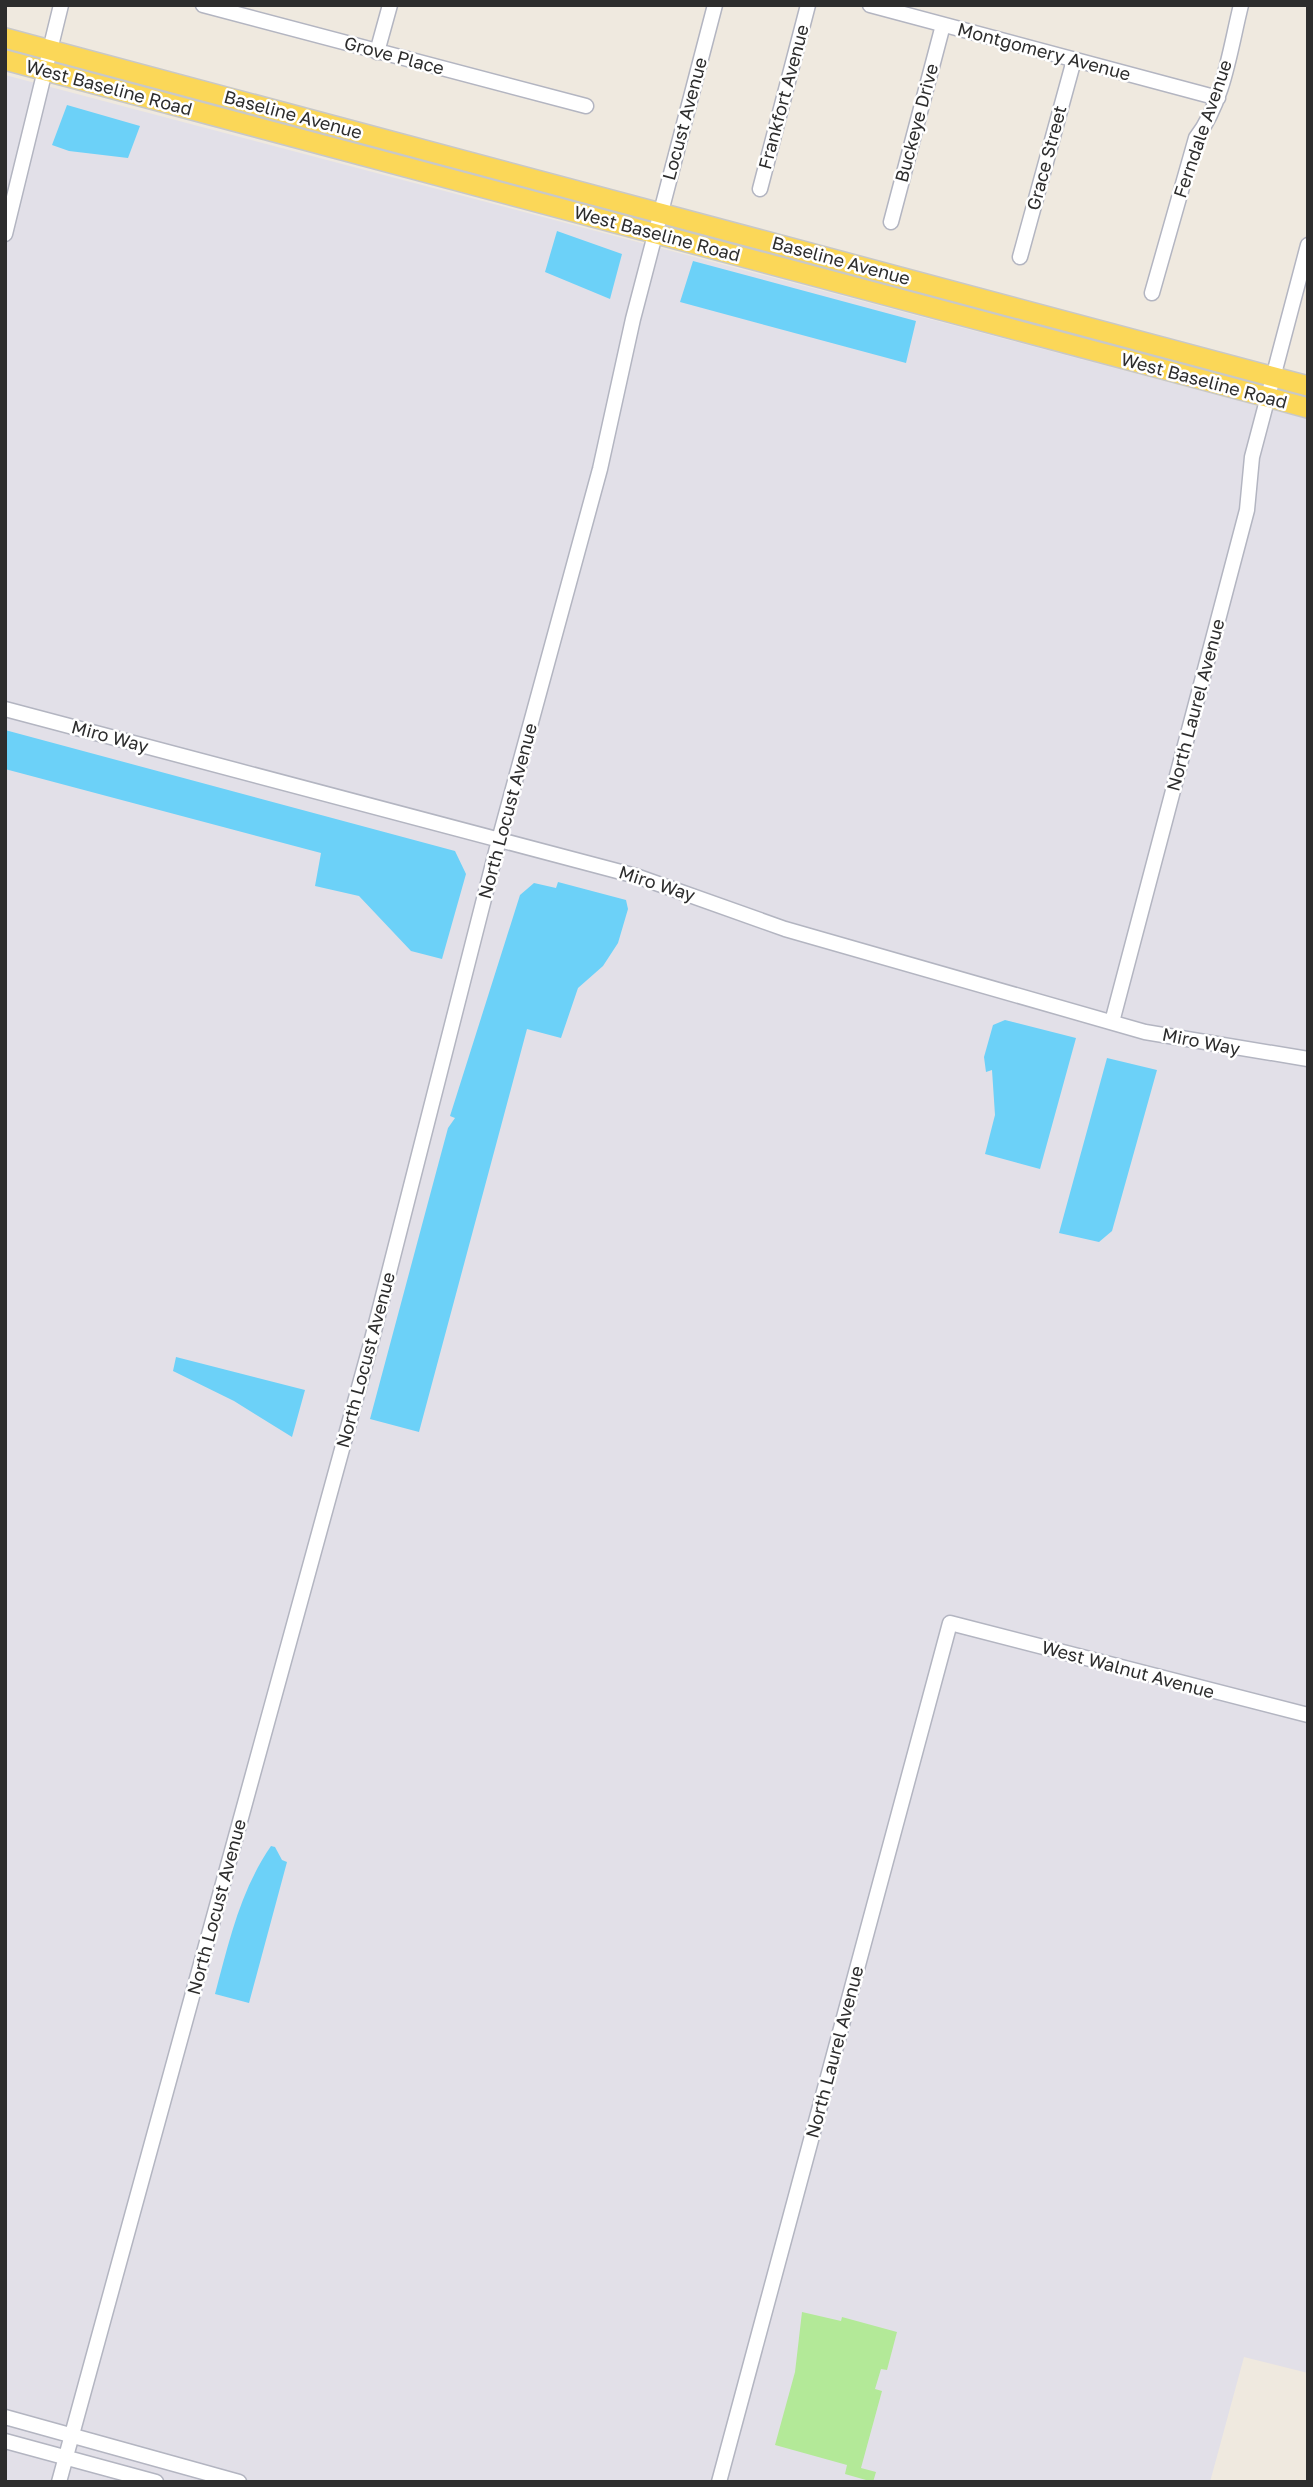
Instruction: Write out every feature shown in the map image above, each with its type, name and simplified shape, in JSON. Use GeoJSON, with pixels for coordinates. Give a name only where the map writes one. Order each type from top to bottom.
{"type":"FeatureCollection","features":[{"type":"Feature","properties":{"kind":"main road","name":"West Baseline Road"},"geometry":{"type":"LineString","coordinates":[[5,38],[50,50]]}},
{"type":"Feature","properties":{"kind":"main road","name":"Baseline Avenue"},"geometry":{"type":"LineString","coordinates":[[50,50],[661,211],[1271,386],[1308,386]]}},
{"type":"Feature","properties":{"kind":"main road","name":"West Baseline Road"},"geometry":{"type":"LineString","coordinates":[[5,60],[656,233],[1271,386],[1308,408]]}},
{"type":"Feature","properties":{"kind":"street"},"geometry":{"type":"LineString","coordinates":[[5,234],[61,5]]}},
{"type":"Feature","properties":{"kind":"street","name":"Grove Place"},"geometry":{"type":"LineString","coordinates":[[203,5],[586,106]]}},
{"type":"Feature","properties":{"kind":"street"},"geometry":{"type":"LineString","coordinates":[[377,52],[390,5]]}},
{"type":"Feature","properties":{"kind":"street","name":"Locust Avenue"},"geometry":{"type":"LineString","coordinates":[[656,233],[715,5]]}},
{"type":"Feature","properties":{"kind":"street","name":"Frankfort Avenue"},"geometry":{"type":"LineString","coordinates":[[760,189],[808,5]]}},
{"type":"Feature","properties":{"kind":"street","name":"Montgomery Avenue"},"geometry":{"type":"LineString","coordinates":[[870,5],[1218,98]]}},
{"type":"Feature","properties":{"kind":"street","name":"Ferndale Avenue"},"geometry":{"type":"LineString","coordinates":[[1152,293],[1196,138],[1208,122],[1218,98],[1241,5]]}},
{"type":"Feature","properties":{"kind":"street","name":"Buckeye Drive"},"geometry":{"type":"LineString","coordinates":[[891,222],[943,25]]}},
{"type":"Feature","properties":{"kind":"street","name":"Grace Street"},"geometry":{"type":"LineString","coordinates":[[1020,257],[1074,60]]}},
{"type":"Feature","properties":{"kind":"street","name":"North Locust Avenue"},"geometry":{"type":"LineString","coordinates":[[58,2482],[370,1347],[499,840],[607,443],[633,319],[656,233]]}},
{"type":"Feature","properties":{"kind":"street","name":"North Laurel Avenue"},"geometry":{"type":"LineString","coordinates":[[1112,1023],[1247,510],[1252,457],[1308,245]]}},
{"type":"Feature","properties":{"kind":"street","name":"Miro Way"},"geometry":{"type":"LineString","coordinates":[[5,709],[636,876],[785,929],[1112,1023],[1209,1045],[1308,1059]]}},
{"type":"Feature","properties":{"kind":"street","name":"North Laurel Avenue"},"geometry":{"type":"LineString","coordinates":[[719,2482],[950,1623]]}},
{"type":"Feature","properties":{"kind":"street","name":"West Walnut Avenue"},"geometry":{"type":"LineString","coordinates":[[950,1623],[1308,1715]]}},
{"type":"Feature","properties":{"kind":"street"},"geometry":{"type":"LineString","coordinates":[[5,2417],[239,2482]]}},
{"type":"Feature","properties":{"kind":"street"},"geometry":{"type":"LineString","coordinates":[[5,2441],[156,2482]]}},
{"type":"Feature","properties":{"kind":"shaded area"},"geometry":{"type":"Polygon","coordinates":[[[5,75],[1308,419],[1308,2373],[1244,2357],[1210,2482],[5,2482],[5,75]]]}},
{"type":"Feature","properties":{"kind":"green space"},"geometry":{"type":"Polygon","coordinates":[[[802,2312],[841,2321],[842,2317],[897,2332],[887,2370],[881,2369],[875,2389],[882,2391],[861,2468],[876,2472],[873,2482],[845,2474],[847,2465],[775,2445],[795,2372],[802,2312]]]}},
{"type":"Feature","properties":{"kind":"water"},"geometry":{"type":"Polygon","coordinates":[[[67,105],[140,126],[128,158],[69,151],[52,145],[67,105]]]}},
{"type":"Feature","properties":{"kind":"water"},"geometry":{"type":"Polygon","coordinates":[[[557,231],[622,254],[610,299],[545,272],[557,231]]]}},
{"type":"Feature","properties":{"kind":"water"},"geometry":{"type":"Polygon","coordinates":[[[693,261],[916,321],[906,363],[680,302],[693,261]]]}},
{"type":"Feature","properties":{"kind":"water"},"geometry":{"type":"Polygon","coordinates":[[[5,730],[455,851],[466,874],[442,959],[411,951],[359,896],[315,886],[321,853],[5,769],[5,730]]]}},
{"type":"Feature","properties":{"kind":"water"},"geometry":{"type":"Polygon","coordinates":[[[558,882],[626,900],[628,909],[618,943],[603,966],[578,988],[561,1038],[527,1029],[419,1432],[370,1419],[448,1128],[455,1118],[450,1116],[520,895],[534,883],[556,888],[558,882]]]}},
{"type":"Feature","properties":{"kind":"water"},"geometry":{"type":"Polygon","coordinates":[[[1005,1020],[1076,1038],[1040,1169],[985,1154],[995,1115],[992,1070],[986,1072],[984,1057],[993,1025],[1005,1020]]]}},
{"type":"Feature","properties":{"kind":"water"},"geometry":{"type":"Polygon","coordinates":[[[1107,1058],[1157,1070],[1112,1231],[1099,1242],[1059,1233],[1107,1058]]]}},
{"type":"Feature","properties":{"kind":"water"},"geometry":{"type":"Polygon","coordinates":[[[176,1357],[305,1390],[292,1437],[234,1401],[173,1371],[176,1357]]]}},
{"type":"Feature","properties":{"kind":"water"},"geometry":{"type":"Polygon","coordinates":[[[271,1846],[275,1847],[282,1860],[287,1862],[249,2003],[215,1994],[243,1899],[271,1846]]]}}]}
